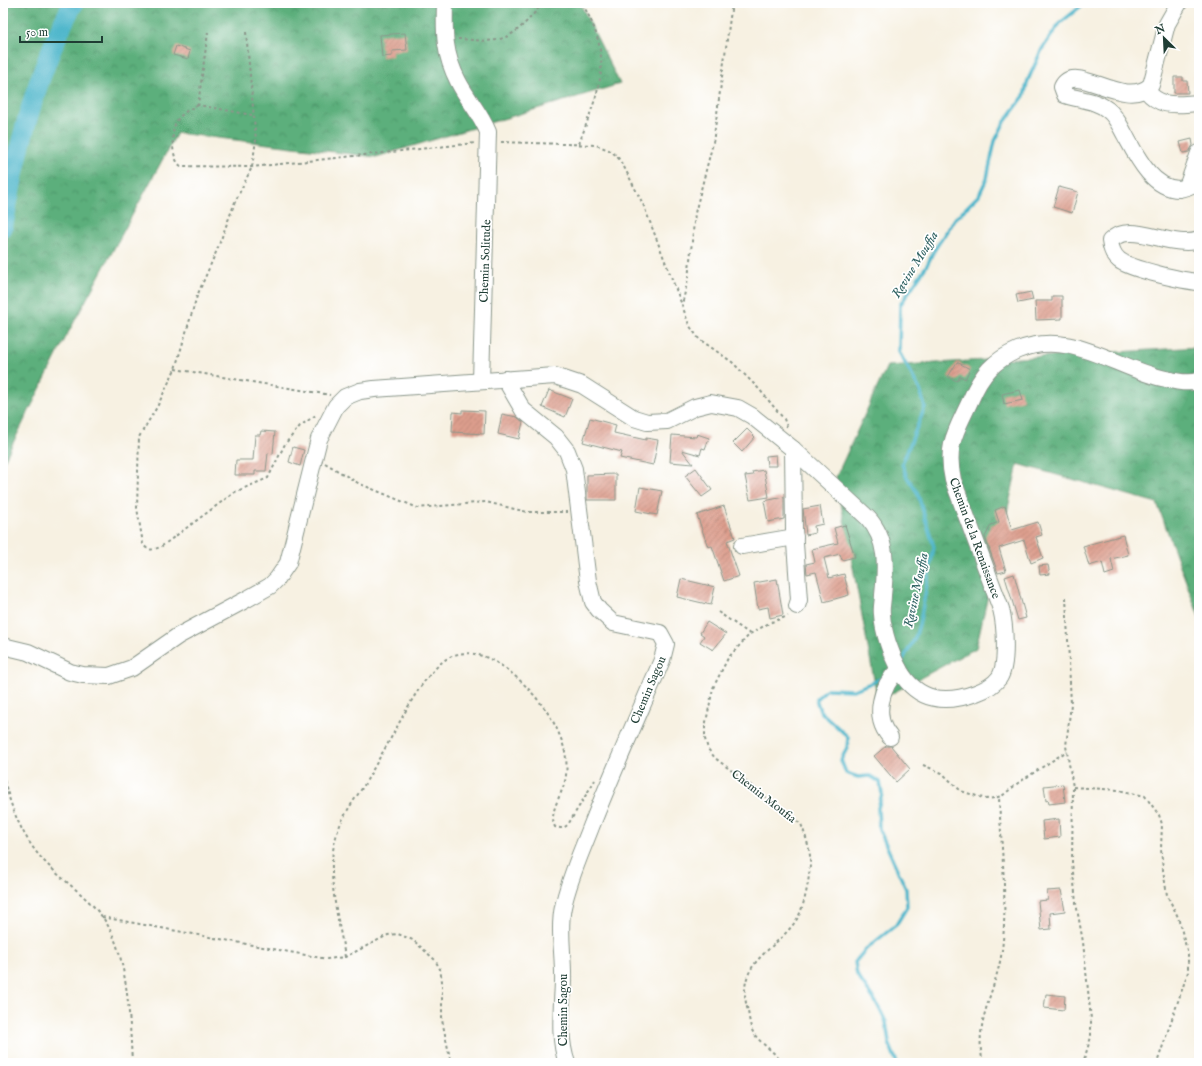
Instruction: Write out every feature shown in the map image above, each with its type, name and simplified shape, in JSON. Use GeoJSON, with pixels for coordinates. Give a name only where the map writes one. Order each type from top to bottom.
{"type":"FeatureCollection","features":[{"type":"Feature","properties":{"kind":"street","name":"Chemin Solitude"},"geometry":{"type":"LineString","coordinates":[[445,3],[444,38],[446,53],[458,81],[485,124],[489,142],[481,381]]}},
{"type":"Feature","properties":{"kind":"street"},"geometry":{"type":"LineString","coordinates":[[1179,3],[1167,24],[1150,85],[1146,90],[1140,93],[1130,94],[1080,78],[1067,81],[1062,87],[1066,95],[1090,100],[1108,109],[1116,118],[1142,164],[1159,182],[1178,189],[1193,185],[1199,153]]}},
{"type":"Feature","properties":{"kind":"street"},"geometry":{"type":"LineString","coordinates":[[1146,90],[1155,101],[1164,104],[1199,103]]}},
{"type":"Feature","properties":{"kind":"street"},"geometry":{"type":"LineString","coordinates":[[1199,240],[1182,242],[1169,241],[1133,233],[1125,233],[1118,235],[1110,242],[1113,254],[1122,263],[1174,279],[1199,282]]}},
{"type":"Feature","properties":{"kind":"street","name":"Chemin de la Renaissance"},"geometry":{"type":"LineString","coordinates":[[340,402],[360,391],[374,389],[555,376],[592,390],[634,418],[647,422],[656,423],[667,421],[703,404],[711,403],[730,405],[752,416],[793,449],[868,518],[880,536],[885,559],[882,613],[885,628],[899,669],[906,679],[919,692],[934,699],[943,700],[967,696],[991,686],[999,678],[1004,654],[1004,620],[1001,609],[952,480],[949,463],[952,442],[975,390],[988,369],[1002,357],[1021,349],[1037,344],[1062,343],[1085,349],[1154,377],[1178,382],[1199,381]]}},
{"type":"Feature","properties":{"kind":"street","name":"Chemin Sagou"},"geometry":{"type":"LineString","coordinates":[[505,379],[523,410],[556,437],[567,451],[574,469],[589,587],[593,602],[613,623],[660,633],[665,639],[666,644],[662,660],[611,776],[579,858],[563,908],[561,933],[564,972],[562,1019],[563,1051],[567,1063]]}},
{"type":"Feature","properties":{"kind":"street"},"geometry":{"type":"LineString","coordinates":[[3,646],[28,652],[70,672],[83,675],[110,676],[132,668],[178,636],[247,600],[277,579],[288,563],[314,456],[324,428],[340,402]]}},
{"type":"Feature","properties":{"kind":"street"},"geometry":{"type":"LineString","coordinates":[[793,449],[795,533],[799,600],[797,606]]}},
{"type":"Feature","properties":{"kind":"street"},"geometry":{"type":"LineString","coordinates":[[755,533],[795,533]]}},
{"type":"Feature","properties":{"kind":"street"},"geometry":{"type":"LineString","coordinates":[[742,546],[795,533]]}},
{"type":"Feature","properties":{"kind":"street"},"geometry":{"type":"LineString","coordinates":[[890,737],[884,730],[880,717],[881,703],[887,684],[899,669]]}},
{"type":"Feature","properties":{"kind":"path"},"geometry":{"type":"LineString","coordinates":[[444,38],[496,40],[510,34],[525,24],[543,3]]}},
{"type":"Feature","properties":{"kind":"path"},"geometry":{"type":"LineString","coordinates":[[579,144],[600,84],[602,66],[601,48],[582,3]]}},
{"type":"Feature","properties":{"kind":"path"},"geometry":{"type":"LineString","coordinates":[[682,305],[688,279],[695,213],[713,143],[732,3]]}},
{"type":"Feature","properties":{"kind":"path"},"geometry":{"type":"LineString","coordinates":[[198,105],[208,32]]}},
{"type":"Feature","properties":{"kind":"path"},"geometry":{"type":"LineString","coordinates":[[246,32],[252,115],[256,140],[252,167],[235,202],[212,263],[197,296],[175,369],[158,407],[139,437],[137,508],[143,544],[146,549],[151,550],[168,543],[235,492],[268,478],[285,444],[300,426],[309,418],[340,402]]}},
{"type":"Feature","properties":{"kind":"path"},"geometry":{"type":"LineString","coordinates":[[252,115],[198,105],[184,112],[175,123],[173,145],[176,163],[181,166],[252,167],[489,142],[596,145],[609,150],[617,156],[624,167],[643,204],[689,325],[699,339],[732,362],[759,389],[784,419],[787,429]]}},
{"type":"Feature","properties":{"kind":"path"},"geometry":{"type":"LineString","coordinates":[[175,369],[340,402]]}},
{"type":"Feature","properties":{"kind":"path"},"geometry":{"type":"LineString","coordinates":[[314,456],[358,483],[418,508],[486,502],[528,512],[580,512]]}},
{"type":"Feature","properties":{"kind":"path"},"geometry":{"type":"LineString","coordinates":[[1066,596],[1071,704],[1067,751],[1072,787],[1073,869],[1091,1019],[1091,1037],[1083,1063]]}},
{"type":"Feature","properties":{"kind":"path","name":"Chemin Moufia"},"geometry":{"type":"LineString","coordinates":[[782,1063],[753,1031],[746,1005],[745,987],[752,964],[786,932],[797,918],[804,902],[810,857],[805,834],[801,824],[715,758],[708,749],[705,738],[713,688],[728,658],[750,634],[769,623],[788,616],[797,606]]}},
{"type":"Feature","properties":{"kind":"path"},"geometry":{"type":"LineString","coordinates":[[718,612],[750,634]]}},
{"type":"Feature","properties":{"kind":"path"},"geometry":{"type":"LineString","coordinates":[[344,957],[331,869],[335,838],[345,813],[363,786],[424,681],[441,663],[454,656],[466,654],[479,655],[500,663],[528,690],[550,717],[560,736],[566,753],[565,782],[553,814],[553,822],[555,827],[565,827],[569,823],[596,778]]}},
{"type":"Feature","properties":{"kind":"path"},"geometry":{"type":"LineString","coordinates":[[923,765],[942,772],[961,791],[986,799],[999,797],[1067,751]]}},
{"type":"Feature","properties":{"kind":"path"},"geometry":{"type":"LineString","coordinates":[[3,775],[9,800],[18,822],[30,844],[44,861],[102,917],[114,938],[121,958],[130,1030],[132,1063]]}},
{"type":"Feature","properties":{"kind":"path"},"geometry":{"type":"LineString","coordinates":[[1072,787],[1118,790],[1145,796],[1160,815],[1162,824],[1161,849],[1167,895],[1178,916],[1185,938],[1188,954],[1188,972],[1157,1063]]}},
{"type":"Feature","properties":{"kind":"path"},"geometry":{"type":"LineString","coordinates":[[983,1063],[979,1034],[1002,952],[1004,929],[999,797]]}},
{"type":"Feature","properties":{"kind":"path"},"geometry":{"type":"LineString","coordinates":[[102,917],[326,959],[344,957],[388,935],[398,934],[413,940],[435,960],[440,969],[442,981],[442,1020],[451,1063]]}},
{"type":"Feature","properties":{"kind":"green space"},"geometry":{"type":"Polygon","coordinates":[[[3,3],[580,3],[620,84],[376,157],[177,133],[67,335],[3,463],[3,3]]]}},
{"type":"Feature","properties":{"kind":"green space"},"geometry":{"type":"Polygon","coordinates":[[[1199,347],[1199,617],[1157,503],[1018,464],[976,648],[878,701],[836,477],[887,366],[1199,347]]]}},
{"type":"Feature","properties":{"kind":"building"},"geometry":{"type":"Polygon","coordinates":[[[405,33],[407,50],[392,51],[392,56],[382,57],[380,35],[405,33]]]}},
{"type":"Feature","properties":{"kind":"building"},"geometry":{"type":"Polygon","coordinates":[[[176,46],[190,51],[188,59],[173,55],[176,46]]]}},
{"type":"Feature","properties":{"kind":"building"},"geometry":{"type":"Polygon","coordinates":[[[1174,77],[1183,77],[1183,81],[1187,81],[1188,93],[1174,93],[1174,77]]]}},
{"type":"Feature","properties":{"kind":"building"},"geometry":{"type":"Polygon","coordinates":[[[1192,139],[1193,145],[1189,152],[1183,153],[1180,142],[1192,139]]]}},
{"type":"Feature","properties":{"kind":"building"},"geometry":{"type":"Polygon","coordinates":[[[1059,187],[1078,192],[1072,213],[1053,207],[1059,187]]]}},
{"type":"Feature","properties":{"kind":"building"},"geometry":{"type":"Polygon","coordinates":[[[1031,292],[1033,300],[1018,303],[1016,295],[1031,292]]]}},
{"type":"Feature","properties":{"kind":"building"},"geometry":{"type":"Polygon","coordinates":[[[1052,296],[1062,296],[1062,319],[1036,320],[1035,301],[1052,301],[1052,296]]]}},
{"type":"Feature","properties":{"kind":"building"},"geometry":{"type":"Polygon","coordinates":[[[957,362],[970,369],[965,379],[960,376],[957,381],[948,377],[957,362]]]}},
{"type":"Feature","properties":{"kind":"building"},"geometry":{"type":"Polygon","coordinates":[[[549,390],[572,399],[565,417],[542,407],[549,390]]]}},
{"type":"Feature","properties":{"kind":"building"},"geometry":{"type":"Polygon","coordinates":[[[1020,390],[1023,400],[1004,404],[1002,394],[1020,390]]]}},
{"type":"Feature","properties":{"kind":"building"},"geometry":{"type":"Polygon","coordinates":[[[462,410],[485,411],[484,434],[452,432],[453,412],[462,413],[462,410]]]}},
{"type":"Feature","properties":{"kind":"building"},"geometry":{"type":"Polygon","coordinates":[[[502,414],[517,417],[523,422],[519,439],[498,434],[502,414]]]}},
{"type":"Feature","properties":{"kind":"building"},"geometry":{"type":"Polygon","coordinates":[[[590,418],[616,425],[614,433],[646,440],[646,438],[658,440],[653,465],[620,458],[622,452],[583,442],[590,418]]]}},
{"type":"Feature","properties":{"kind":"building"},"geometry":{"type":"Polygon","coordinates":[[[747,429],[755,437],[742,452],[733,443],[747,429]]]}},
{"type":"Feature","properties":{"kind":"building"},"geometry":{"type":"Polygon","coordinates":[[[261,431],[275,432],[273,454],[268,453],[266,471],[255,471],[255,475],[235,475],[236,460],[253,460],[255,435],[260,435],[261,431]]]}},
{"type":"Feature","properties":{"kind":"building"},"geometry":{"type":"Polygon","coordinates":[[[697,434],[709,438],[705,449],[702,448],[700,455],[682,450],[693,464],[670,462],[672,435],[696,437],[697,434]]]}},
{"type":"Feature","properties":{"kind":"building"},"geometry":{"type":"Polygon","coordinates":[[[293,447],[304,450],[300,466],[289,462],[293,447]]]}},
{"type":"Feature","properties":{"kind":"building"},"geometry":{"type":"Polygon","coordinates":[[[776,455],[777,466],[767,466],[766,456],[776,455]]]}},
{"type":"Feature","properties":{"kind":"building"},"geometry":{"type":"Polygon","coordinates":[[[696,468],[712,490],[702,497],[685,476],[696,468]]]}},
{"type":"Feature","properties":{"kind":"building"},"geometry":{"type":"Polygon","coordinates":[[[764,470],[769,497],[750,500],[745,476],[753,475],[752,472],[764,470]]]}},
{"type":"Feature","properties":{"kind":"building"},"geometry":{"type":"Polygon","coordinates":[[[616,474],[616,500],[587,500],[587,475],[616,474]]]}},
{"type":"Feature","properties":{"kind":"building"},"geometry":{"type":"Polygon","coordinates":[[[640,487],[662,491],[657,515],[636,511],[640,487]]]}},
{"type":"Feature","properties":{"kind":"building"},"geometry":{"type":"Polygon","coordinates":[[[784,497],[784,519],[768,522],[764,501],[784,497]]]}},
{"type":"Feature","properties":{"kind":"building"},"geometry":{"type":"Polygon","coordinates":[[[724,506],[735,538],[727,541],[739,576],[724,581],[712,546],[708,547],[697,515],[724,506]]]}},
{"type":"Feature","properties":{"kind":"building"},"geometry":{"type":"Polygon","coordinates":[[[820,506],[823,524],[814,526],[815,533],[806,535],[803,509],[820,506]]]}},
{"type":"Feature","properties":{"kind":"building"},"geometry":{"type":"Polygon","coordinates":[[[1005,506],[1012,530],[1038,522],[1042,535],[1036,537],[1043,558],[1031,563],[1024,540],[999,548],[1006,571],[998,573],[985,537],[991,525],[999,522],[995,510],[1005,506]]]}},
{"type":"Feature","properties":{"kind":"building"},"geometry":{"type":"Polygon","coordinates":[[[845,525],[855,557],[842,560],[840,554],[824,558],[829,578],[844,574],[849,595],[824,602],[816,572],[807,574],[806,564],[815,562],[812,549],[838,543],[834,528],[845,525]]]}},
{"type":"Feature","properties":{"kind":"building"},"geometry":{"type":"Polygon","coordinates":[[[1123,535],[1128,555],[1111,559],[1114,572],[1105,575],[1102,562],[1089,566],[1083,546],[1123,535]]]}},
{"type":"Feature","properties":{"kind":"building"},"geometry":{"type":"Polygon","coordinates":[[[1048,565],[1050,574],[1040,575],[1039,566],[1048,565]]]}},
{"type":"Feature","properties":{"kind":"building"},"geometry":{"type":"Polygon","coordinates":[[[1014,574],[1026,618],[1018,620],[1005,577],[1014,574]]]}},
{"type":"Feature","properties":{"kind":"building"},"geometry":{"type":"Polygon","coordinates":[[[681,579],[715,587],[711,605],[677,597],[681,579]]]}},
{"type":"Feature","properties":{"kind":"building"},"geometry":{"type":"Polygon","coordinates":[[[777,579],[783,615],[770,618],[768,607],[758,609],[754,583],[777,579]]]}},
{"type":"Feature","properties":{"kind":"building"},"geometry":{"type":"Polygon","coordinates":[[[707,622],[726,634],[713,650],[700,642],[704,636],[700,633],[707,622]]]}},
{"type":"Feature","properties":{"kind":"building"},"geometry":{"type":"Polygon","coordinates":[[[886,746],[891,746],[910,769],[896,782],[874,756],[886,746]]]}},
{"type":"Feature","properties":{"kind":"building"},"geometry":{"type":"Polygon","coordinates":[[[1063,784],[1065,802],[1049,804],[1048,800],[1046,801],[1044,786],[1063,784]]]}},
{"type":"Feature","properties":{"kind":"building"},"geometry":{"type":"Polygon","coordinates":[[[1059,819],[1060,837],[1044,839],[1042,821],[1059,819]]]}},
{"type":"Feature","properties":{"kind":"building"},"geometry":{"type":"Polygon","coordinates":[[[1061,890],[1065,911],[1050,913],[1051,929],[1041,930],[1038,901],[1048,900],[1047,891],[1061,890]]]}},
{"type":"Feature","properties":{"kind":"building"},"geometry":{"type":"Polygon","coordinates":[[[1046,994],[1065,996],[1064,1010],[1044,1008],[1046,994]]]}},
{"type":"Feature","properties":{"kind":"waterway"},"geometry":{"type":"LineString","coordinates":[[3,227],[16,163],[33,99],[48,58],[66,16],[74,3]]}},
{"type":"Feature","properties":{"kind":"waterway","name":"Ravine Mouffia"},"geometry":{"type":"LineString","coordinates":[[901,663],[915,638],[920,621],[934,547],[917,492],[907,477],[902,464],[925,407],[920,390],[899,352],[900,305],[927,265],[935,249],[954,220],[979,195],[987,178],[995,141],[1004,123],[1024,96],[1028,80],[1042,49],[1060,23],[1085,3]]}},
{"type":"Feature","properties":{"kind":"waterway","name":"Ravine Mouffia"},"geometry":{"type":"LineString","coordinates":[[885,677],[854,690],[827,689],[816,699],[820,711],[848,737],[847,748],[841,760],[846,773],[858,777],[870,776],[880,782],[882,794],[878,808],[879,829],[906,889],[907,907],[896,925],[866,949],[855,962],[857,975],[877,1004],[886,1022],[889,1043],[897,1063]]}}]}
